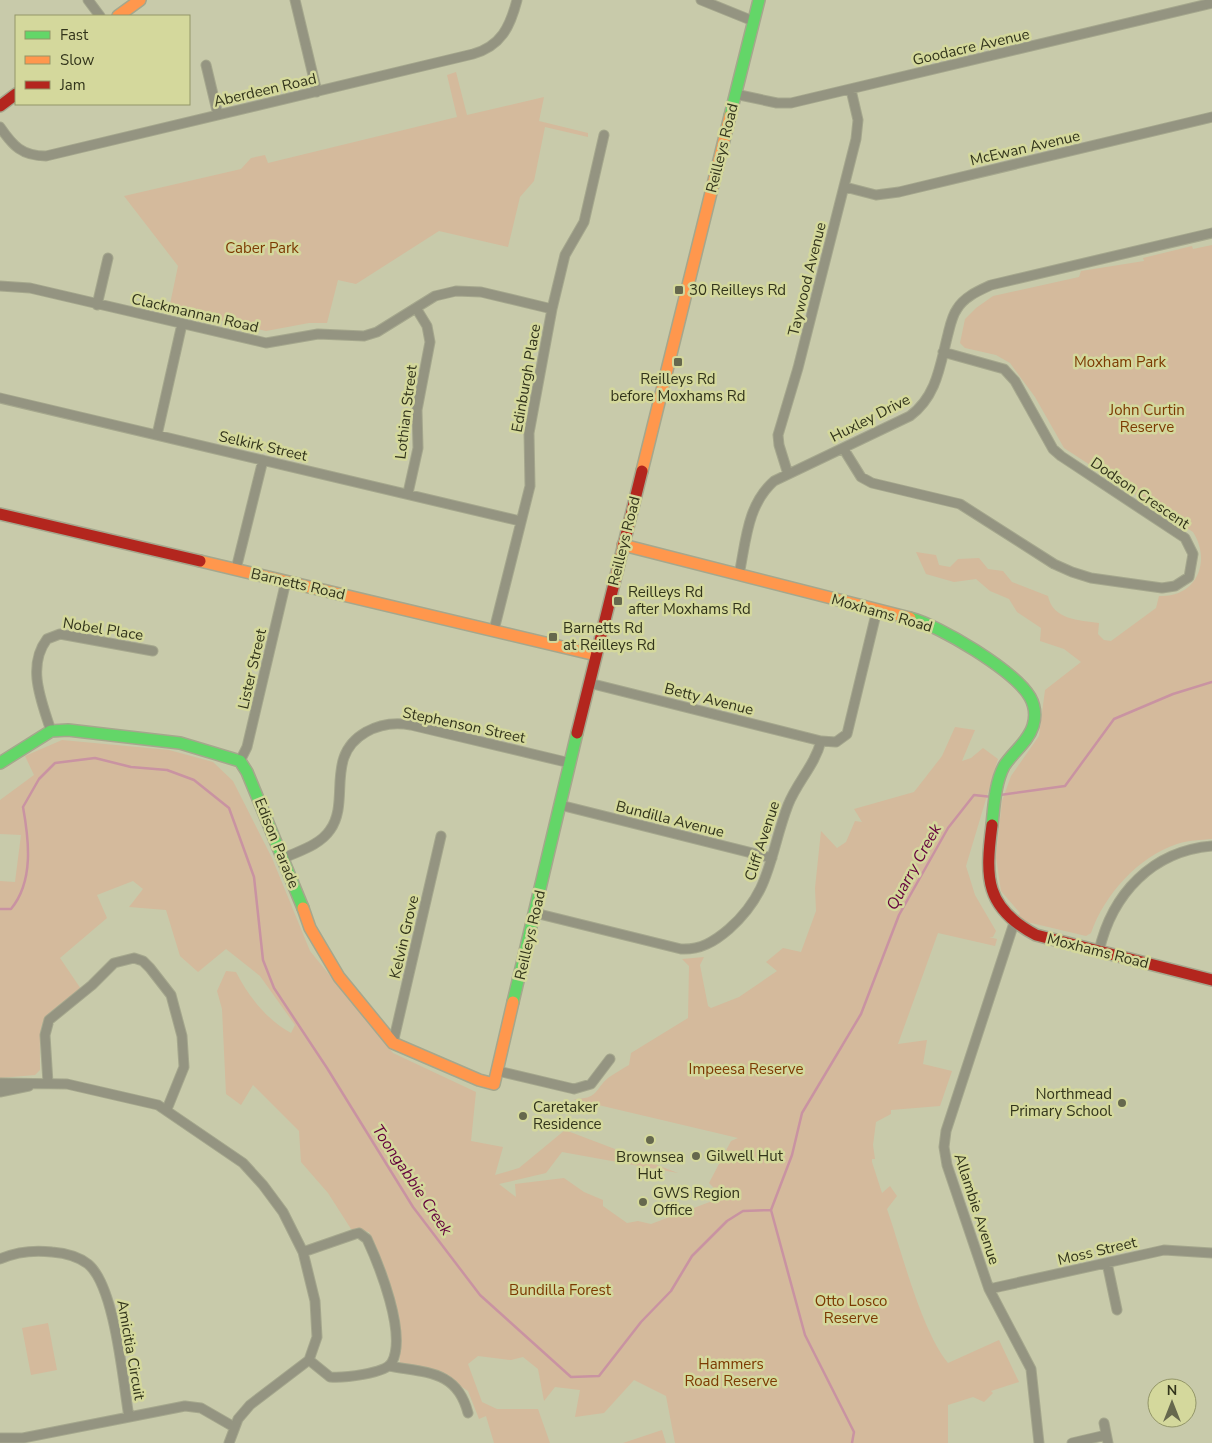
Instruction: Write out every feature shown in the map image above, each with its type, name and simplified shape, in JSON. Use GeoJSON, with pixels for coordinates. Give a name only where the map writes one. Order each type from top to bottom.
{"type":"FeatureCollection","features":[{"type":"Feature","properties":{"kind":"street"},"geometry":{"type":"LineString","coordinates":[[88,0],[99,15]]}},
{"type":"Feature","properties":{"kind":"street"},"geometry":{"type":"LineString","coordinates":[[119,15],[140,0]]}},
{"type":"Feature","properties":{"kind":"street"},"geometry":{"type":"LineString","coordinates":[[294,0],[317,92]]}},
{"type":"Feature","properties":{"kind":"street","name":"Aberdeen Road"},"geometry":{"type":"LineString","coordinates":[[0,127],[20,151],[46,156],[317,92],[488,49],[505,33],[517,0]]}},
{"type":"Feature","properties":{"kind":"street"},"geometry":{"type":"LineString","coordinates":[[701,0],[753,21]]}},
{"type":"Feature","properties":{"kind":"street","name":"Reilleys Road"},"geometry":{"type":"LineString","coordinates":[[494,1084],[589,683],[759,0]]}},
{"type":"Feature","properties":{"kind":"street","name":"Goodacre Avenue"},"geometry":{"type":"LineString","coordinates":[[736,94],[784,104],[851,90],[1212,3]]}},
{"type":"Feature","properties":{"kind":"street"},"geometry":{"type":"LineString","coordinates":[[206,65],[218,115]]}},
{"type":"Feature","properties":{"kind":"street","name":"Taywood Avenue"},"geometry":{"type":"LineString","coordinates":[[788,474],[779,445],[778,435],[798,368],[858,130],[858,120],[851,90]]}},
{"type":"Feature","properties":{"kind":"street"},"geometry":{"type":"LineString","coordinates":[[0,106],[15,95]]}},
{"type":"Feature","properties":{"kind":"street","name":"McEwan Avenue"},"geometry":{"type":"LineString","coordinates":[[845,187],[876,195],[899,192],[1212,117]]}},
{"type":"Feature","properties":{"kind":"street","name":"Edinburgh Place"},"geometry":{"type":"LineString","coordinates":[[494,630],[530,486],[529,433],[552,309],[565,255],[584,222],[604,135]]}},
{"type":"Feature","properties":{"kind":"street","name":"Huxley Drive"},"geometry":{"type":"LineString","coordinates":[[739,575],[754,506],[766,488],[788,474],[910,416],[920,409],[927,402],[935,385],[957,308],[976,292],[991,286],[1212,233]]}},
{"type":"Feature","properties":{"kind":"street"},"geometry":{"type":"LineString","coordinates":[[97,304],[108,258]]}},
{"type":"Feature","properties":{"kind":"street","name":"Clackmannan Road"},"geometry":{"type":"LineString","coordinates":[[0,286],[30,288],[266,343],[318,334],[358,337],[377,332],[441,294],[468,290],[552,309]]}},
{"type":"Feature","properties":{"kind":"street","name":"Lothian Street"},"geometry":{"type":"LineString","coordinates":[[408,493],[418,448],[417,410],[430,342],[427,326],[416,308]]}},
{"type":"Feature","properties":{"kind":"street"},"geometry":{"type":"LineString","coordinates":[[156,435],[182,324]]}},
{"type":"Feature","properties":{"kind":"street","name":"Dodson Crescent"},"geometry":{"type":"LineString","coordinates":[[842,448],[857,473],[872,483],[960,504],[1054,564],[1072,572],[1091,578],[1162,588],[1175,586],[1189,577],[1193,554],[1185,538],[1054,450],[1010,375],[997,366],[944,352]]}},
{"type":"Feature","properties":{"kind":"street","name":"Selkirk Street"},"geometry":{"type":"LineString","coordinates":[[0,398],[520,521]]}},
{"type":"Feature","properties":{"kind":"street"},"geometry":{"type":"LineString","coordinates":[[236,569],[263,460]]}},
{"type":"Feature","properties":{"kind":"street","name":"Barnetts Road"},"geometry":{"type":"LineString","coordinates":[[0,514],[596,655]]}},
{"type":"Feature","properties":{"kind":"street","name":"Moxhams Road"},"geometry":{"type":"LineString","coordinates":[[623,546],[914,619],[946,632],[1016,682],[1030,696],[1034,710],[1031,730],[1023,745],[1005,765],[999,780],[988,856],[990,886],[998,906],[1014,923],[1036,935],[1212,980]]}},
{"type":"Feature","properties":{"kind":"street","name":"Lister Street"},"geometry":{"type":"LineString","coordinates":[[240,762],[248,747],[286,581]]}},
{"type":"Feature","properties":{"kind":"street"},"geometry":{"type":"LineString","coordinates":[[821,741],[836,742],[847,734],[877,610]]}},
{"type":"Feature","properties":{"kind":"street","name":"Nobel Place"},"geometry":{"type":"LineString","coordinates":[[51,731],[36,679],[42,647],[47,634],[60,634],[153,651]]}},
{"type":"Feature","properties":{"kind":"street","name":"Betty Avenue"},"geometry":{"type":"LineString","coordinates":[[589,683],[821,741]]}},
{"type":"Feature","properties":{"kind":"street","name":"Stephenson Street"},"geometry":{"type":"LineString","coordinates":[[284,858],[312,844],[329,831],[335,819],[340,773],[345,755],[357,738],[378,727],[396,723],[411,725],[570,763]]}},
{"type":"Feature","properties":{"kind":"street"},"geometry":{"type":"LineString","coordinates":[[0,763],[51,731],[74,730],[172,742],[229,756],[240,762]]}},
{"type":"Feature","properties":{"kind":"street","name":"Cliff Avenue"},"geometry":{"type":"LineString","coordinates":[[535,913],[673,948],[696,948],[717,939],[746,912],[761,891],[790,800],[816,757],[821,741]]}},
{"type":"Feature","properties":{"kind":"street","name":"Edison Parade"},"geometry":{"type":"LineString","coordinates":[[240,762],[247,772],[284,858],[310,928],[339,977],[393,1043],[479,1080],[494,1084]]}},
{"type":"Feature","properties":{"kind":"street","name":"Bundilla Avenue"},"geometry":{"type":"LineString","coordinates":[[560,805],[772,858]]}},
{"type":"Feature","properties":{"kind":"street","name":"Kelvin Grove"},"geometry":{"type":"LineString","coordinates":[[393,1043],[441,836]]}},
{"type":"Feature","properties":{"kind":"street"},"geometry":{"type":"LineString","coordinates":[[1099,951],[1106,925],[1128,887],[1139,877],[1170,857],[1189,850],[1212,846]]}},
{"type":"Feature","properties":{"kind":"street","name":"Allambie Avenue"},"geometry":{"type":"LineString","coordinates":[[1014,923],[951,1114],[944,1147],[947,1165],[989,1289],[1031,1369],[1039,1443]]}},
{"type":"Feature","properties":{"kind":"street"},"geometry":{"type":"LineString","coordinates":[[44,1084],[45,1035],[49,1020],[92,985],[114,963],[134,958],[143,961],[150,968],[170,995],[182,1036],[184,1067],[166,1109]]}},
{"type":"Feature","properties":{"kind":"street"},"geometry":{"type":"LineString","coordinates":[[498,1071],[574,1089],[591,1084],[610,1059]]}},
{"type":"Feature","properties":{"kind":"street"},"geometry":{"type":"LineString","coordinates":[[0,1083],[67,1084],[143,1101],[166,1109],[228,1152],[252,1172],[283,1212],[304,1252],[315,1301],[318,1329],[309,1360],[250,1405],[234,1427],[229,1443]]}},
{"type":"Feature","properties":{"kind":"street"},"geometry":{"type":"LineString","coordinates":[[0,1092],[44,1084]]}},
{"type":"Feature","properties":{"kind":"street"},"geometry":{"type":"LineString","coordinates":[[304,1252],[354,1234],[359,1233],[367,1239],[382,1271],[391,1307],[395,1348],[393,1361],[389,1366],[378,1371],[336,1378],[330,1376],[309,1360]]}},
{"type":"Feature","properties":{"kind":"street","name":"Moss Street"},"geometry":{"type":"LineString","coordinates":[[989,1289],[1164,1250],[1212,1253]]}},
{"type":"Feature","properties":{"kind":"street","name":"Amicitia Circuit"},"geometry":{"type":"LineString","coordinates":[[0,1259],[13,1254],[42,1251],[66,1254],[88,1264],[97,1275],[110,1302],[129,1417]]}},
{"type":"Feature","properties":{"kind":"street"},"geometry":{"type":"LineString","coordinates":[[1107,1263],[1116,1310]]}},
{"type":"Feature","properties":{"kind":"street"},"geometry":{"type":"LineString","coordinates":[[389,1366],[431,1374],[449,1380],[462,1393],[468,1413]]}},
{"type":"Feature","properties":{"kind":"street","name":"Amicitia Circuit"},"geometry":{"type":"LineString","coordinates":[[0,1438],[23,1438],[192,1406],[206,1410],[234,1427]]}},
{"type":"Feature","properties":{"kind":"street"},"geometry":{"type":"LineString","coordinates":[[1072,1443],[1107,1439],[1104,1423]]}},
{"type":"Feature","properties":{"kind":"green space","name":"Caber Park"},"geometry":{"type":"Polygon","coordinates":[[[456,72],[467,115],[544,97],[539,121],[588,133],[588,137],[545,127],[534,181],[520,197],[508,247],[439,231],[356,284],[338,280],[327,323],[309,323],[266,331],[169,309],[178,266],[124,196],[241,169],[251,158],[265,155],[268,163],[457,117],[447,75],[456,72]]]}},
{"type":"Feature","properties":{"kind":"green space","name":"Moxham Park"},"geometry":{"type":"Polygon","coordinates":[[[1212,245],[1212,839],[1177,844],[1149,858],[1136,868],[1124,879],[1104,905],[1091,933],[1086,936],[1027,922],[1017,916],[1020,913],[1001,891],[996,857],[1002,801],[1011,776],[1039,736],[1045,690],[1081,662],[1064,649],[1040,641],[1041,628],[1017,612],[1009,599],[990,591],[976,579],[954,582],[926,574],[916,552],[936,555],[939,565],[950,567],[958,559],[979,558],[988,569],[1003,571],[1012,582],[1048,596],[1055,610],[1061,614],[1075,619],[1099,623],[1098,634],[1104,640],[1111,641],[1156,608],[1159,596],[1172,595],[1183,591],[1191,585],[1197,576],[1201,555],[1199,543],[1193,532],[1064,448],[1035,397],[1010,363],[996,355],[965,348],[960,343],[965,319],[976,308],[993,296],[1079,277],[1081,271],[1144,261],[1143,258],[1192,246],[1193,249],[1212,245]]]}},
{"type":"Feature","properties":{"kind":"green space"},"geometry":{"type":"Polygon","coordinates":[[[955,727],[975,730],[962,761],[971,758],[983,748],[998,759],[966,866],[975,895],[996,931],[993,937],[989,937],[997,939],[995,946],[938,933],[898,1044],[927,1040],[923,1064],[952,1071],[940,1106],[891,1110],[891,1114],[876,1122],[873,1145],[875,1159],[872,1159],[882,1193],[890,1186],[897,1196],[887,1209],[921,1311],[938,1349],[948,1363],[999,1340],[1019,1382],[991,1391],[993,1393],[984,1402],[973,1397],[948,1405],[948,1443],[675,1443],[666,1396],[634,1380],[604,1413],[575,1417],[580,1390],[555,1387],[544,1401],[538,1369],[523,1357],[511,1360],[478,1356],[468,1364],[482,1402],[497,1409],[538,1409],[550,1443],[494,1443],[486,1416],[479,1419],[468,1391],[441,1373],[400,1364],[396,1306],[383,1264],[369,1232],[351,1229],[328,1193],[301,1162],[299,1131],[253,1085],[241,1105],[226,1094],[222,1009],[217,991],[226,971],[236,972],[259,1007],[274,1021],[291,1033],[295,1025],[260,976],[226,949],[198,972],[180,956],[166,910],[129,907],[143,889],[133,881],[97,895],[107,918],[60,958],[81,989],[48,1014],[44,1021],[40,1039],[40,1070],[35,1075],[0,1078],[0,881],[15,882],[21,835],[0,834],[0,800],[34,775],[25,756],[62,740],[169,750],[213,762],[233,781],[272,858],[310,951],[393,1053],[476,1092],[471,1141],[503,1147],[495,1175],[519,1168],[565,1130],[678,1173],[562,1152],[546,1173],[499,1184],[516,1197],[515,1184],[564,1178],[584,1192],[603,1200],[603,1206],[627,1223],[638,1221],[651,1224],[723,1197],[709,1183],[731,1141],[738,1138],[573,1099],[592,1096],[608,1078],[629,1065],[631,1053],[688,1018],[689,966],[682,959],[704,957],[700,965],[708,1006],[711,1008],[739,997],[777,971],[766,962],[783,948],[801,952],[816,911],[815,888],[821,831],[837,848],[846,842],[855,821],[862,822],[854,809],[914,792],[942,756],[955,727]]]}},
{"type":"Feature","properties":{"kind":"green space"},"geometry":{"type":"Polygon","coordinates":[[[48,1323],[57,1370],[31,1375],[22,1328],[48,1323]]]}},
{"type":"Feature","properties":{"kind":"green space"},"geometry":{"type":"Polygon","coordinates":[[[662,1430],[666,1443],[623,1443],[662,1430]]]}},
{"type":"Feature","properties":{"kind":"waterway","name":"Quarry Creek"},"geometry":{"type":"LineString","coordinates":[[1000,795],[1065,786],[1114,719],[1173,694],[1212,682]]}},
{"type":"Feature","properties":{"kind":"waterway","name":"Toongabbie Creek"},"geometry":{"type":"LineString","coordinates":[[0,909],[11,909],[18,898],[26,873],[28,846],[23,807],[39,779],[55,763],[95,758],[131,767],[167,770],[194,780],[229,808],[254,877],[263,960],[274,988],[327,1068],[413,1207],[480,1295],[571,1377],[599,1376],[641,1322],[671,1291],[692,1256],[727,1221],[743,1211],[771,1210]]}},
{"type":"Feature","properties":{"kind":"waterway","name":"Quarry Creek"},"geometry":{"type":"LineString","coordinates":[[771,1210],[792,1155],[802,1113],[861,1014],[899,915],[948,828],[974,795],[992,797]]}},
{"type":"Feature","properties":{"kind":"waterway","name":"Toongabbie Creek"},"geometry":{"type":"LineString","coordinates":[[771,1210],[805,1335],[854,1432],[852,1443]]}},
{"type":"Feature","properties":{"kind":"traffic: fast"},"geometry":{"type":"LineString","coordinates":[[730,116],[759,0]]}},
{"type":"Feature","properties":{"kind":"traffic: fast"},"geometry":{"type":"LineString","coordinates":[[910,618],[923,622],[957,639],[993,662],[1022,686],[1032,700],[1034,711],[1033,726],[1028,737],[1004,766],[1001,773],[995,795],[992,825]]}},
{"type":"Feature","properties":{"kind":"traffic: fast"},"geometry":{"type":"LineString","coordinates":[[0,763],[51,731],[68,730],[180,743],[240,761],[247,772],[303,908]]}},
{"type":"Feature","properties":{"kind":"traffic: fast"},"geometry":{"type":"LineString","coordinates":[[513,1002],[577,733]]}},
{"type":"Feature","properties":{"kind":"traffic: slow"},"geometry":{"type":"LineString","coordinates":[[119,15],[140,0]]}},
{"type":"Feature","properties":{"kind":"traffic: slow"},"geometry":{"type":"LineString","coordinates":[[642,471],[730,116]]}},
{"type":"Feature","properties":{"kind":"traffic: slow"},"geometry":{"type":"LineString","coordinates":[[623,545],[910,618]]}},
{"type":"Feature","properties":{"kind":"traffic: slow"},"geometry":{"type":"LineString","coordinates":[[200,561],[596,655]]}},
{"type":"Feature","properties":{"kind":"traffic: slow"},"geometry":{"type":"LineString","coordinates":[[303,908],[310,928],[339,977],[393,1043],[479,1080],[494,1084],[513,1002]]}},
{"type":"Feature","properties":{"kind":"traffic: jam"},"geometry":{"type":"LineString","coordinates":[[0,106],[15,95]]}},
{"type":"Feature","properties":{"kind":"traffic: jam"},"geometry":{"type":"LineString","coordinates":[[577,733],[642,471]]}},
{"type":"Feature","properties":{"kind":"traffic: jam"},"geometry":{"type":"LineString","coordinates":[[0,514],[200,561]]}},
{"type":"Feature","properties":{"kind":"traffic: jam"},"geometry":{"type":"LineString","coordinates":[[992,825],[989,861],[989,876],[992,890],[1007,914],[1019,925],[1036,935],[1212,980]]}},
{"type":"Feature","properties":{"kind":"place","name":"30 Reilleys Rd"},"geometry":{"type":"Point","coordinates":[679,290]}},
{"type":"Feature","properties":{"kind":"place","name":"Reilleys Rd before Moxhams Rd"},"geometry":{"type":"Point","coordinates":[678,362]}},
{"type":"Feature","properties":{"kind":"place","name":"Reilleys Rd after Moxhams Rd"},"geometry":{"type":"Point","coordinates":[618,601]}},
{"type":"Feature","properties":{"kind":"place","name":"Barnetts Rd at Reilleys Rd"},"geometry":{"type":"Point","coordinates":[553,637]}},
{"type":"Feature","properties":{"kind":"place","name":"Northmead Primary School"},"geometry":{"type":"Point","coordinates":[1122,1103]}},
{"type":"Feature","properties":{"kind":"place","name":"Caretaker Residence"},"geometry":{"type":"Point","coordinates":[523,1116]}},
{"type":"Feature","properties":{"kind":"place","name":"Brownsea Hut"},"geometry":{"type":"Point","coordinates":[650,1140]}},
{"type":"Feature","properties":{"kind":"place","name":"Gilwell Hut"},"geometry":{"type":"Point","coordinates":[696,1156]}},
{"type":"Feature","properties":{"kind":"place","name":"GWS Region Office"},"geometry":{"type":"Point","coordinates":[643,1202]}},
{"type":"Feature","properties":{"kind":"park label","name":"John Curtin Reserve"},"geometry":{"type":"Point","coordinates":[1147,418]}},
{"type":"Feature","properties":{"kind":"park label","name":"Impeesa Reserve"},"geometry":{"type":"Point","coordinates":[746,1069]}},
{"type":"Feature","properties":{"kind":"park label","name":"Bundilla Forest"},"geometry":{"type":"Point","coordinates":[560,1290]}},
{"type":"Feature","properties":{"kind":"park label","name":"Otto Losco Reserve"},"geometry":{"type":"Point","coordinates":[851,1310]}},
{"type":"Feature","properties":{"kind":"park label","name":"Hammers Road Reserve"},"geometry":{"type":"Point","coordinates":[731,1372]}}]}
